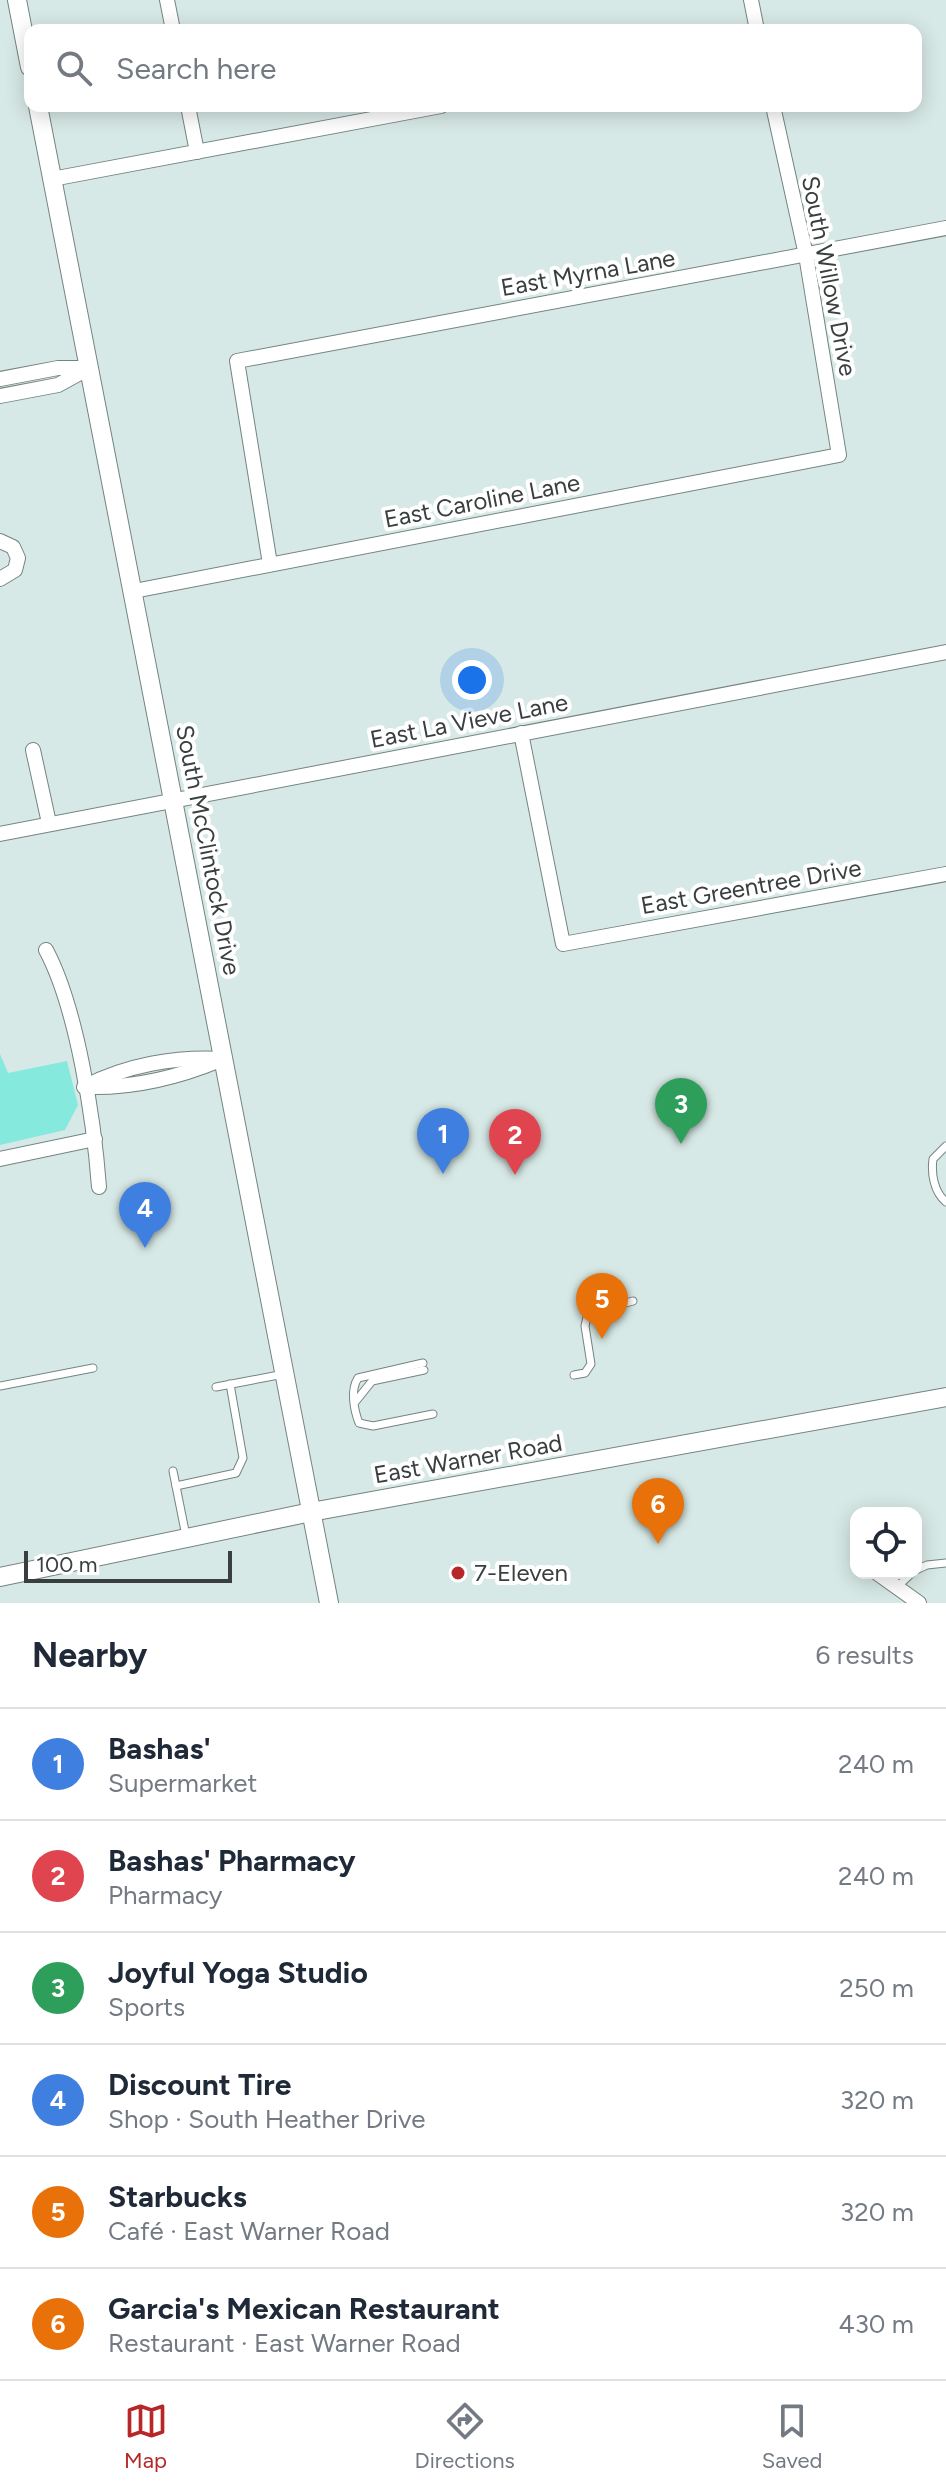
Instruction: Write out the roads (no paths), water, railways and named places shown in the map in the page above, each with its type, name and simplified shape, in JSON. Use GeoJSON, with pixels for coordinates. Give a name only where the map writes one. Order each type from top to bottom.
{"type":"FeatureCollection","features":[{"type":"Feature","properties":{"kind":"main road"},"geometry":{"type":"LineString","coordinates":[[17,0],[24,36]]}},
{"type":"Feature","properties":{"kind":"main road","name":"South McClintock Drive"},"geometry":{"type":"LineString","coordinates":[[39,112],[329,1603]]}},
{"type":"Feature","properties":{"kind":"main road","name":"East Warner Road"},"geometry":{"type":"LineString","coordinates":[[0,1577],[311,1512],[946,1397]]}},
{"type":"Feature","properties":{"kind":"street"},"geometry":{"type":"LineString","coordinates":[[167,0],[172,24]]}},
{"type":"Feature","properties":{"kind":"street"},"geometry":{"type":"LineString","coordinates":[[751,0],[756,24]]}},
{"type":"Feature","properties":{"kind":"street"},"geometry":{"type":"LineString","coordinates":[[189,112],[197,152]]}},
{"type":"Feature","properties":{"kind":"street"},"geometry":{"type":"LineString","coordinates":[[52,179],[409,112]]}},
{"type":"Feature","properties":{"kind":"street","name":"South Willow Drive"},"geometry":{"type":"LineString","coordinates":[[774,112],[806,255],[839,455]]}},
{"type":"Feature","properties":{"kind":"street","name":"East Myrna Lane"},"geometry":{"type":"LineString","coordinates":[[270,564],[237,361],[946,228]]}},
{"type":"Feature","properties":{"kind":"street"},"geometry":{"type":"LineString","coordinates":[[0,379],[58,368],[89,368]]}},
{"type":"Feature","properties":{"kind":"street"},"geometry":{"type":"LineString","coordinates":[[0,396],[58,385],[89,368]]}},
{"type":"Feature","properties":{"kind":"street","name":"East Caroline Lane"},"geometry":{"type":"LineString","coordinates":[[134,591],[839,455]]}},
{"type":"Feature","properties":{"kind":"street"},"geometry":{"type":"LineString","coordinates":[[0,541],[13,547],[18,558],[15,570],[0,579]]}},
{"type":"Feature","properties":{"kind":"street","name":"East La Vieve Lane"},"geometry":{"type":"LineString","coordinates":[[0,834],[946,652]]}},
{"type":"Feature","properties":{"kind":"street","name":"East Greentree Drive"},"geometry":{"type":"LineString","coordinates":[[521,733],[563,944],[946,874]]}},
{"type":"Feature","properties":{"kind":"street"},"geometry":{"type":"LineString","coordinates":[[33,750],[49,823]]}},
{"type":"Feature","properties":{"kind":"street"},"geometry":{"type":"LineString","coordinates":[[46,950],[60,976],[95,1139],[99,1187]]}},
{"type":"Feature","properties":{"kind":"street"},"geometry":{"type":"LineString","coordinates":[[84,1087],[116,1088],[194,1071],[224,1059]]}},
{"type":"Feature","properties":{"kind":"street"},"geometry":{"type":"LineString","coordinates":[[0,1159],[95,1139]]}},
{"type":"Feature","properties":{"kind":"street"},"geometry":{"type":"LineString","coordinates":[[886,1579],[919,1603]]}},
{"type":"Feature","properties":{"kind":"lane"},"geometry":{"type":"LineString","coordinates":[[946,1146],[938,1152],[932,1167],[936,1191],[946,1202]]}},
{"type":"Feature","properties":{"kind":"lane"},"geometry":{"type":"LineString","coordinates":[[574,1375],[585,1373],[591,1364],[585,1326],[588,1313],[633,1301]]}},
{"type":"Feature","properties":{"kind":"lane"},"geometry":{"type":"LineString","coordinates":[[423,1366],[358,1378],[353,1387],[359,1423],[365,1426],[433,1414]]}},
{"type":"Feature","properties":{"kind":"lane"},"geometry":{"type":"LineString","coordinates":[[0,1386],[93,1368]]}},
{"type":"Feature","properties":{"kind":"lane"},"geometry":{"type":"LineString","coordinates":[[216,1387],[284,1374]]}},
{"type":"Feature","properties":{"kind":"lane"},"geometry":{"type":"LineString","coordinates":[[176,1486],[236,1473],[243,1458],[230,1384]]}},
{"type":"Feature","properties":{"kind":"lane"},"geometry":{"type":"LineString","coordinates":[[173,1471],[186,1538]]}},
{"type":"Feature","properties":{"kind":"lane"},"geometry":{"type":"LineString","coordinates":[[922,1568],[946,1563]]}},
{"type":"Feature","properties":{"kind":"lane"},"geometry":{"type":"LineString","coordinates":[[897,1587],[906,1579]]}},
{"type":"Feature","properties":{"kind":"place","name":"Joyful Yoga Studio"},"geometry":{"type":"Point","coordinates":[681,1144]}},
{"type":"Feature","properties":{"kind":"place","name":"Bashas'"},"geometry":{"type":"Point","coordinates":[443,1174]}},
{"type":"Feature","properties":{"kind":"place","name":"Bashas' Pharmacy"},"geometry":{"type":"Point","coordinates":[515,1175]}},
{"type":"Feature","properties":{"kind":"place","name":"Discount Tire"},"geometry":{"type":"Point","coordinates":[145,1248]}},
{"type":"Feature","properties":{"kind":"place","name":"Starbucks"},"geometry":{"type":"Point","coordinates":[602,1339]}},
{"type":"Feature","properties":{"kind":"place","name":"Garcia's Mexican Restaurant"},"geometry":{"type":"Point","coordinates":[658,1544]}},
{"type":"Feature","properties":{"kind":"place","name":"7-Eleven"},"geometry":{"type":"Point","coordinates":[458,1573]}}]}
